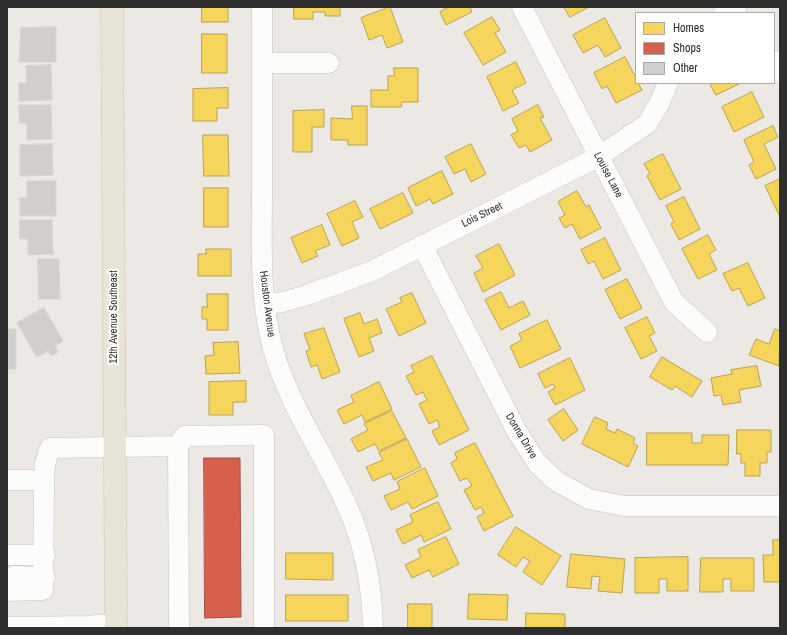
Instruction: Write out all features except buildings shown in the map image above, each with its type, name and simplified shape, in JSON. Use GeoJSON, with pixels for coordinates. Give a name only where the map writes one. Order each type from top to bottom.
{"type":"FeatureCollection","features":[{"type":"Feature","properties":{"kind":"main road","name":"12th Avenue Southeast"},"geometry":{"type":"LineString","coordinates":[[112,7],[116,626]]}},
{"type":"Feature","properties":{"kind":"street","name":"Houston Avenue"},"geometry":{"type":"LineString","coordinates":[[262,7],[262,274],[268,326],[279,368],[289,393],[348,507],[360,539],[368,566],[371,587],[373,628]]}},
{"type":"Feature","properties":{"kind":"street","name":"Louise Lane"},"geometry":{"type":"LineString","coordinates":[[522,7],[674,302],[707,332]]}},
{"type":"Feature","properties":{"kind":"street"},"geometry":{"type":"LineString","coordinates":[[726,12],[736,7]]}},
{"type":"Feature","properties":{"kind":"street"},"geometry":{"type":"LineString","coordinates":[[262,63],[329,63]]}},
{"type":"Feature","properties":{"kind":"street"},"geometry":{"type":"LineString","coordinates":[[775,64],[780,73]]}},
{"type":"Feature","properties":{"kind":"street","name":"Lois Street"},"geometry":{"type":"LineString","coordinates":[[265,304],[283,302],[370,272],[422,244],[598,157],[617,146],[647,124],[659,104],[668,84]]}},
{"type":"Feature","properties":{"kind":"street","name":"Donna Drive"},"geometry":{"type":"LineString","coordinates":[[422,244],[516,430],[537,463],[556,481],[589,499],[625,506],[780,506]]}},
{"type":"Feature","properties":{"kind":"street"},"geometry":{"type":"LineString","coordinates":[[179,628],[178,446],[185,436],[264,435],[264,628]]}},
{"type":"Feature","properties":{"kind":"street"},"geometry":{"type":"LineString","coordinates":[[45,566],[44,480],[45,464],[50,448],[178,446]]}},
{"type":"Feature","properties":{"kind":"street"},"geometry":{"type":"LineString","coordinates":[[7,480],[44,480]]}},
{"type":"Feature","properties":{"kind":"street"},"geometry":{"type":"LineString","coordinates":[[7,555],[45,566]]}},
{"type":"Feature","properties":{"kind":"street"},"geometry":{"type":"LineString","coordinates":[[9,577],[45,566]]}},
{"type":"Feature","properties":{"kind":"street"},"geometry":{"type":"LineString","coordinates":[[7,627],[116,626]]}}]}
